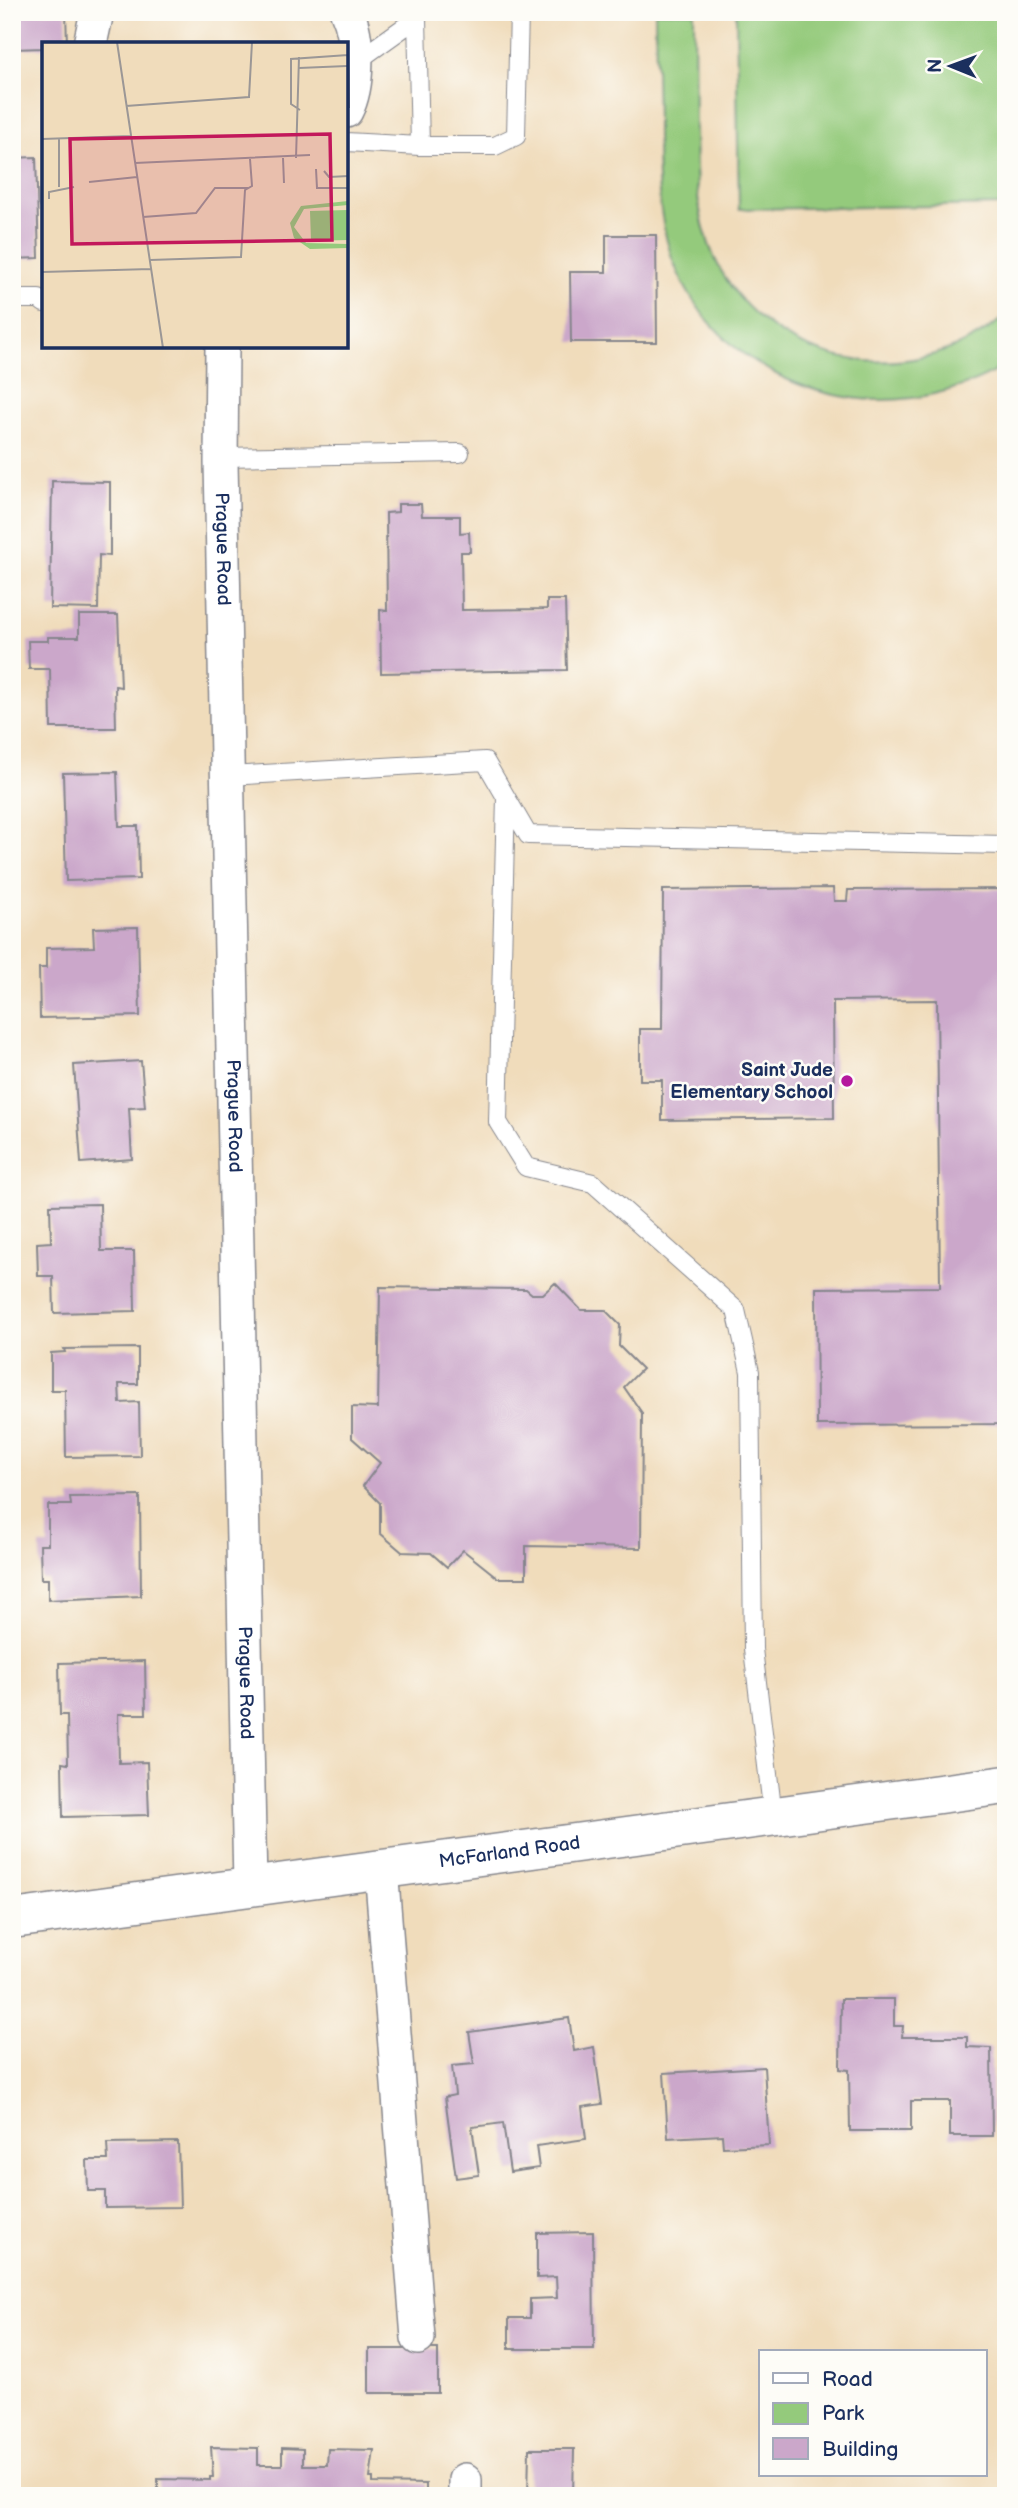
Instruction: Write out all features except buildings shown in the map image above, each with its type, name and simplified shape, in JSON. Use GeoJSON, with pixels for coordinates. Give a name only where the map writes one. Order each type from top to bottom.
{"type":"FeatureCollection","features":[{"type":"Feature","properties":{"kind":"street"},"geometry":{"type":"LineString","coordinates":[[90,42],[97,12]]}},
{"type":"Feature","properties":{"kind":"street"},"geometry":{"type":"LineString","coordinates":[[347,12],[351,20],[357,61],[348,107]]}},
{"type":"Feature","properties":{"kind":"street","name":"Prague Road"},"geometry":{"type":"LineString","coordinates":[[222,348],[250,1886]]}},
{"type":"Feature","properties":{"kind":"street","name":"McFarland Road"},"geometry":{"type":"LineString","coordinates":[[12,1919],[1006,1785]]}},
{"type":"Feature","properties":{"kind":"street"},"geometry":{"type":"LineString","coordinates":[[381,1868],[418,2338]]}},
{"type":"Feature","properties":{"kind":"lane"},"geometry":{"type":"LineString","coordinates":[[348,142],[495,146],[516,136],[519,12]]}},
{"type":"Feature","properties":{"kind":"lane"},"geometry":{"type":"LineString","coordinates":[[357,61],[417,15]]}},
{"type":"Feature","properties":{"kind":"lane"},"geometry":{"type":"LineString","coordinates":[[417,15],[420,146]]}},
{"type":"Feature","properties":{"kind":"lane"},"geometry":{"type":"LineString","coordinates":[[12,299],[38,299],[42,302]]}},
{"type":"Feature","properties":{"kind":"lane"},"geometry":{"type":"LineString","coordinates":[[222,457],[460,453]]}},
{"type":"Feature","properties":{"kind":"lane"},"geometry":{"type":"LineString","coordinates":[[228,776],[485,761],[528,835],[1006,845]]}},
{"type":"Feature","properties":{"kind":"lane"},"geometry":{"type":"LineString","coordinates":[[506,797],[498,1122],[526,1167],[593,1183],[736,1310],[750,1371],[753,1649],[773,1816]]}},
{"type":"Feature","properties":{"kind":"green space"},"geometry":{"type":"Polygon","coordinates":[[[655,12],[694,12],[696,170],[702,222],[726,279],[756,314],[792,340],[834,356],[878,361],[923,357],[967,342],[1006,315],[1006,364],[973,382],[938,393],[897,400],[856,398],[816,390],[778,375],[743,354],[713,326],[689,293],[671,255],[660,207],[655,12]]]}},
{"type":"Feature","properties":{"kind":"green space"},"geometry":{"type":"Polygon","coordinates":[[[736,12],[1006,12],[1006,205],[739,209],[736,12]]]}},
{"type":"Feature","properties":{"kind":"place","name":"Saint Jude Elementary School"},"geometry":{"type":"Point","coordinates":[847,1081]}}]}
